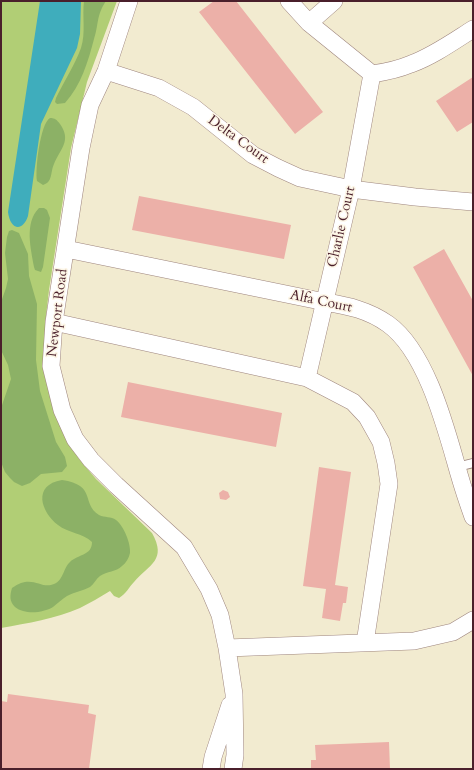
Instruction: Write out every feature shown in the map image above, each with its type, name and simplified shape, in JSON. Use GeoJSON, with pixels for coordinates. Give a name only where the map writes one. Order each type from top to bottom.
{"type":"FeatureCollection","features":[{"type":"Feature","properties":{"kind":"street","name":"Newport Road"},"geometry":{"type":"LineString","coordinates":[[129,1],[106,71],[90,105],[81,148],[54,322],[52,366],[62,410],[75,439],[91,460],[116,485],[184,547],[209,589],[220,615],[234,694],[235,755],[233,769]]}},
{"type":"Feature","properties":{"kind":"street"},"geometry":{"type":"LineString","coordinates":[[288,1],[309,23],[372,74],[395,70],[413,64],[436,52],[473,28]]}},
{"type":"Feature","properties":{"kind":"street"},"geometry":{"type":"LineString","coordinates":[[309,23],[334,1]]}},
{"type":"Feature","properties":{"kind":"street","name":"Delta Court"},"geometry":{"type":"LineString","coordinates":[[106,71],[159,88],[193,107],[253,155],[300,178],[351,189],[473,202]]}},
{"type":"Feature","properties":{"kind":"street","name":"Charlie Court"},"geometry":{"type":"LineString","coordinates":[[307,378],[351,189],[372,74]]}},
{"type":"Feature","properties":{"kind":"street","name":"Alfa Court"},"geometry":{"type":"LineString","coordinates":[[66,249],[351,306],[370,314],[388,325],[403,340],[416,358],[465,465],[473,517]]}},
{"type":"Feature","properties":{"kind":"street"},"geometry":{"type":"LineString","coordinates":[[54,322],[307,378],[353,402],[367,417],[381,442],[389,484],[365,643]]}},
{"type":"Feature","properties":{"kind":"street"},"geometry":{"type":"LineString","coordinates":[[227,648],[414,641],[452,632],[473,620]]}},
{"type":"Feature","properties":{"kind":"street","name":"Newport Road"},"geometry":{"type":"LineString","coordinates":[[211,769],[213,757],[234,694]]}},
{"type":"Feature","properties":{"kind":"green space"},"geometry":{"type":"Polygon","coordinates":[[[2,1],[117,1],[87,82],[71,148],[45,325],[68,440],[79,459],[96,479],[152,533],[158,550],[155,561],[151,566],[134,582],[124,595],[119,598],[114,596],[110,591],[71,612],[1,628],[1,11],[2,1]]]}},
{"type":"Feature","properties":{"kind":"green space"},"geometry":{"type":"Polygon","coordinates":[[[84,1],[106,1],[98,20],[96,34],[80,81],[65,103],[57,104],[55,102],[56,98],[76,61],[81,48],[83,36],[84,1]]]}},
{"type":"Feature","properties":{"kind":"green space"},"geometry":{"type":"Polygon","coordinates":[[[50,118],[53,118],[60,124],[65,135],[65,140],[54,164],[50,179],[43,185],[37,181],[38,158],[43,129],[46,122],[50,118]]]}},
{"type":"Feature","properties":{"kind":"green space"},"geometry":{"type":"Polygon","coordinates":[[[39,208],[44,208],[47,210],[50,218],[41,272],[35,270],[34,267],[30,236],[31,221],[39,208]]]}},
{"type":"Feature","properties":{"kind":"green space"},"geometry":{"type":"Polygon","coordinates":[[[12,230],[19,233],[28,254],[29,276],[37,304],[36,360],[40,391],[56,442],[65,457],[67,466],[62,472],[41,474],[30,483],[22,486],[10,478],[5,472],[1,462],[1,408],[11,379],[8,365],[1,350],[1,302],[8,279],[5,253],[7,237],[9,231],[12,230]]]}},
{"type":"Feature","properties":{"kind":"green space"},"geometry":{"type":"Polygon","coordinates":[[[62,480],[73,482],[80,486],[87,495],[94,511],[99,515],[112,518],[119,523],[128,540],[130,555],[120,568],[103,574],[90,587],[67,596],[49,609],[39,612],[19,610],[15,607],[11,600],[10,596],[12,588],[25,582],[45,585],[54,584],[60,580],[66,567],[73,559],[90,550],[91,547],[92,542],[80,535],[62,528],[52,520],[47,513],[42,500],[43,493],[46,487],[62,480]]]}},
{"type":"Feature","properties":{"kind":"water"},"geometry":{"type":"Polygon","coordinates":[[[40,1],[81,1],[80,34],[77,48],[41,124],[28,216],[23,225],[16,227],[11,222],[8,212],[40,1]]]}},
{"type":"Feature","properties":{"kind":"building"},"geometry":{"type":"Polygon","coordinates":[[[214,1],[236,1],[323,112],[295,134],[199,12],[214,1]]]}},
{"type":"Feature","properties":{"kind":"building"},"geometry":{"type":"Polygon","coordinates":[[[473,77],[473,122],[457,132],[436,101],[473,77]]]}},
{"type":"Feature","properties":{"kind":"building"},"geometry":{"type":"Polygon","coordinates":[[[139,196],[291,225],[284,259],[132,230],[139,196]]]}},
{"type":"Feature","properties":{"kind":"building"},"geometry":{"type":"Polygon","coordinates":[[[444,249],[473,301],[473,376],[413,267],[444,249]]]}},
{"type":"Feature","properties":{"kind":"building"},"geometry":{"type":"Polygon","coordinates":[[[128,382],[282,413],[276,447],[121,417],[128,382]]]}},
{"type":"Feature","properties":{"kind":"building"},"geometry":{"type":"Polygon","coordinates":[[[319,467],[351,472],[335,585],[348,587],[346,603],[343,603],[340,621],[322,618],[326,589],[303,586],[319,467]]]}},
{"type":"Feature","properties":{"kind":"building"},"geometry":{"type":"Polygon","coordinates":[[[223,490],[228,492],[230,497],[226,500],[220,499],[219,493],[223,490]]]}},
{"type":"Feature","properties":{"kind":"building"},"geometry":{"type":"Polygon","coordinates":[[[8,694],[89,705],[88,713],[96,715],[89,769],[1,769],[1,701],[7,702],[8,694]]]}},
{"type":"Feature","properties":{"kind":"building"},"geometry":{"type":"Polygon","coordinates":[[[389,742],[390,769],[311,769],[311,760],[316,760],[315,745],[389,742]]]}}]}
